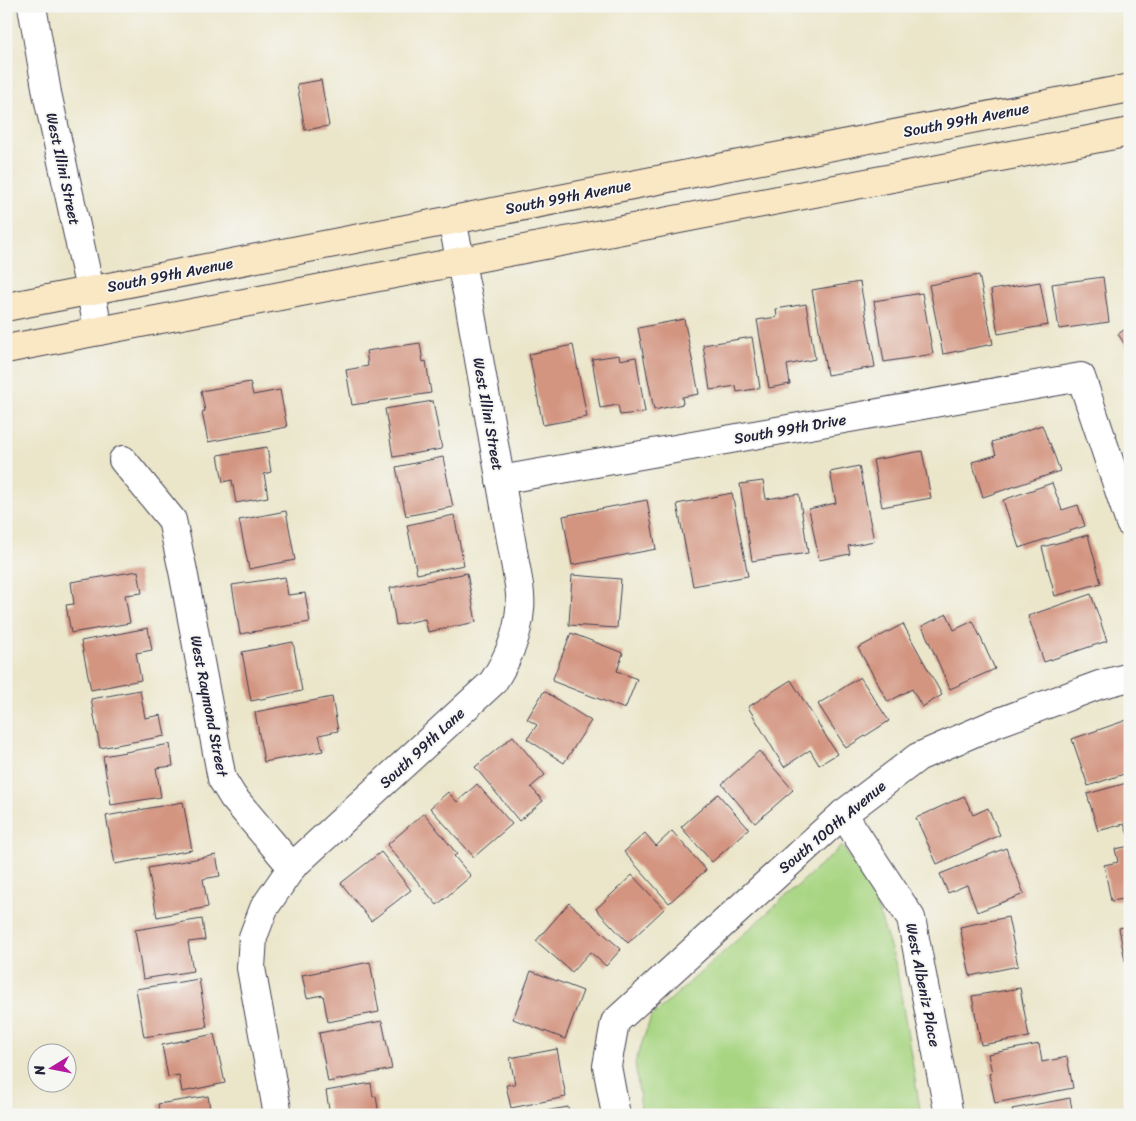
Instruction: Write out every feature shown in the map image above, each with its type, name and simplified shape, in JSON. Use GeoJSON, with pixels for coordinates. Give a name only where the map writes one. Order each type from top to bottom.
{"type":"FeatureCollection","features":[{"type":"Feature","properties":{"kind":"main road","name":"South 99th Avenue"},"geometry":{"type":"LineString","coordinates":[[6,307],[1130,88]]}},
{"type":"Feature","properties":{"kind":"main road"},"geometry":{"type":"LineString","coordinates":[[6,349],[1130,132]]}},
{"type":"Feature","properties":{"kind":"street","name":"West Illini Street"},"geometry":{"type":"LineString","coordinates":[[32,6],[47,94],[99,331]]}},
{"type":"Feature","properties":{"kind":"street","name":"West Illini Street"},"geometry":{"type":"LineString","coordinates":[[452,220],[468,297],[519,585],[520,608]]}},
{"type":"Feature","properties":{"kind":"street","name":"South 99th Drive"},"geometry":{"type":"LineString","coordinates":[[500,480],[1081,377],[1130,523]]}},
{"type":"Feature","properties":{"kind":"street","name":"West Raymond Street"},"geometry":{"type":"LineString","coordinates":[[123,460],[172,520],[222,779],[233,797],[292,867]]}},
{"type":"Feature","properties":{"kind":"street","name":"South 99th Lane"},"geometry":{"type":"LineString","coordinates":[[292,867],[493,682],[511,651],[516,635],[520,608]]}},
{"type":"Feature","properties":{"kind":"street","name":"South 100th Avenue"},"geometry":{"type":"LineString","coordinates":[[616,1115],[607,1066],[615,1022],[843,814],[918,757],[994,724],[1099,685],[1130,677]]}},
{"type":"Feature","properties":{"kind":"street","name":"West Albeniz Place"},"geometry":{"type":"LineString","coordinates":[[843,814],[911,918],[949,1115]]}},
{"type":"Feature","properties":{"kind":"street"},"geometry":{"type":"LineString","coordinates":[[278,1115],[251,968],[253,937],[264,908],[292,867]]}},
{"type":"Feature","properties":{"kind":"green space"},"geometry":{"type":"Polygon","coordinates":[[[842,846],[874,898],[896,965],[921,1115],[642,1115],[635,1063],[651,1017],[842,846]]]}},
{"type":"Feature","properties":{"kind":"building"},"geometry":{"type":"Polygon","coordinates":[[[321,80],[329,126],[305,130],[297,84],[321,80]]]}},
{"type":"Feature","properties":{"kind":"building"},"geometry":{"type":"Polygon","coordinates":[[[979,275],[993,344],[943,354],[929,285],[979,275]]]}},
{"type":"Feature","properties":{"kind":"building"},"geometry":{"type":"Polygon","coordinates":[[[1103,277],[1109,322],[1059,329],[1052,284],[1103,277]]]}},
{"type":"Feature","properties":{"kind":"building"},"geometry":{"type":"Polygon","coordinates":[[[860,282],[875,367],[827,375],[812,290],[860,282]]]}},
{"type":"Feature","properties":{"kind":"building"},"geometry":{"type":"Polygon","coordinates":[[[1040,282],[1048,325],[998,334],[991,290],[1040,282]]]}},
{"type":"Feature","properties":{"kind":"building"},"geometry":{"type":"Polygon","coordinates":[[[922,293],[933,354],[884,362],[874,301],[922,293]]]}},
{"type":"Feature","properties":{"kind":"building"},"geometry":{"type":"Polygon","coordinates":[[[806,304],[815,359],[787,365],[790,384],[769,388],[757,320],[777,317],[776,309],[806,304]]]}},
{"type":"Feature","properties":{"kind":"building"},"geometry":{"type":"Polygon","coordinates":[[[684,319],[699,394],[682,397],[683,404],[654,410],[638,328],[684,319]]]}},
{"type":"Feature","properties":{"kind":"building"},"geometry":{"type":"Polygon","coordinates":[[[1130,326],[1130,352],[1118,334],[1130,326]]]}},
{"type":"Feature","properties":{"kind":"building"},"geometry":{"type":"Polygon","coordinates":[[[752,337],[760,388],[737,392],[736,386],[710,390],[703,345],[752,337]]]}},
{"type":"Feature","properties":{"kind":"building"},"geometry":{"type":"Polygon","coordinates":[[[420,343],[423,362],[426,361],[431,393],[352,405],[346,370],[368,366],[366,351],[420,343]]]}},
{"type":"Feature","properties":{"kind":"building"},"geometry":{"type":"Polygon","coordinates":[[[573,345],[587,417],[543,425],[529,354],[573,345]]]}},
{"type":"Feature","properties":{"kind":"building"},"geometry":{"type":"Polygon","coordinates":[[[619,355],[620,360],[636,357],[645,412],[620,415],[618,405],[600,408],[592,359],[619,355]]]}},
{"type":"Feature","properties":{"kind":"building"},"geometry":{"type":"Polygon","coordinates":[[[250,382],[253,395],[280,390],[287,427],[208,442],[202,412],[205,411],[201,391],[250,382]]]}},
{"type":"Feature","properties":{"kind":"building"},"geometry":{"type":"Polygon","coordinates":[[[433,401],[442,449],[393,457],[385,409],[433,401]]]}},
{"type":"Feature","properties":{"kind":"building"},"geometry":{"type":"Polygon","coordinates":[[[1042,425],[1060,471],[983,497],[972,462],[996,455],[992,442],[1042,425]]]}},
{"type":"Feature","properties":{"kind":"building"},"geometry":{"type":"Polygon","coordinates":[[[267,447],[271,472],[264,474],[268,497],[236,503],[232,480],[223,482],[218,455],[267,447]]]}},
{"type":"Feature","properties":{"kind":"building"},"geometry":{"type":"Polygon","coordinates":[[[922,451],[931,498],[882,507],[873,460],[922,451]]]}},
{"type":"Feature","properties":{"kind":"building"},"geometry":{"type":"Polygon","coordinates":[[[443,457],[453,507],[406,516],[396,467],[443,457]]]}},
{"type":"Feature","properties":{"kind":"building"},"geometry":{"type":"Polygon","coordinates":[[[859,466],[874,541],[848,546],[850,554],[819,560],[809,509],[836,503],[830,472],[859,466]]]}},
{"type":"Feature","properties":{"kind":"building"},"geometry":{"type":"Polygon","coordinates":[[[763,481],[766,499],[799,494],[808,553],[752,561],[740,484],[763,481]]]}},
{"type":"Feature","properties":{"kind":"building"},"geometry":{"type":"Polygon","coordinates":[[[1052,483],[1062,510],[1078,505],[1085,526],[1019,548],[1003,500],[1052,483]]]}},
{"type":"Feature","properties":{"kind":"building"},"geometry":{"type":"Polygon","coordinates":[[[732,493],[748,576],[693,586],[677,504],[732,493]]]}},
{"type":"Feature","properties":{"kind":"building"},"geometry":{"type":"Polygon","coordinates":[[[647,500],[656,549],[572,565],[563,516],[647,500]]]}},
{"type":"Feature","properties":{"kind":"building"},"geometry":{"type":"Polygon","coordinates":[[[286,511],[295,560],[249,569],[239,520],[286,511]]]}},
{"type":"Feature","properties":{"kind":"building"},"geometry":{"type":"Polygon","coordinates":[[[454,515],[464,565],[417,574],[407,525],[454,515]]]}},
{"type":"Feature","properties":{"kind":"building"},"geometry":{"type":"Polygon","coordinates":[[[1088,535],[1101,583],[1055,596],[1042,547],[1088,535]]]}},
{"type":"Feature","properties":{"kind":"building"},"geometry":{"type":"Polygon","coordinates":[[[138,571],[142,593],[125,595],[130,623],[71,633],[66,605],[74,604],[71,582],[138,571]]]}},
{"type":"Feature","properties":{"kind":"building"},"geometry":{"type":"Polygon","coordinates":[[[467,573],[476,622],[428,632],[425,619],[396,625],[390,588],[467,573]]]}},
{"type":"Feature","properties":{"kind":"building"},"geometry":{"type":"Polygon","coordinates":[[[572,575],[621,579],[617,628],[569,625],[572,575]]]}},
{"type":"Feature","properties":{"kind":"building"},"geometry":{"type":"Polygon","coordinates":[[[285,577],[288,595],[305,593],[310,622],[240,634],[232,585],[285,577]]]}},
{"type":"Feature","properties":{"kind":"building"},"geometry":{"type":"Polygon","coordinates":[[[1091,594],[1107,641],[1044,662],[1028,616],[1091,594]]]}},
{"type":"Feature","properties":{"kind":"building"},"geometry":{"type":"Polygon","coordinates":[[[947,614],[954,630],[973,621],[995,669],[950,689],[922,626],[947,614]]]}},
{"type":"Feature","properties":{"kind":"building"},"geometry":{"type":"Polygon","coordinates":[[[903,624],[942,695],[922,707],[912,689],[888,702],[858,648],[903,624]]]}},
{"type":"Feature","properties":{"kind":"building"},"geometry":{"type":"Polygon","coordinates":[[[148,628],[152,650],[136,653],[141,680],[91,690],[81,641],[148,628]]]}},
{"type":"Feature","properties":{"kind":"building"},"geometry":{"type":"Polygon","coordinates":[[[571,633],[623,653],[617,671],[637,679],[625,709],[552,681],[571,633]]]}},
{"type":"Feature","properties":{"kind":"building"},"geometry":{"type":"Polygon","coordinates":[[[293,642],[302,691],[251,701],[242,652],[293,642]]]}},
{"type":"Feature","properties":{"kind":"building"},"geometry":{"type":"Polygon","coordinates":[[[860,677],[889,721],[846,748],[818,704],[860,677]]]}},
{"type":"Feature","properties":{"kind":"building"},"geometry":{"type":"Polygon","coordinates":[[[791,680],[837,754],[819,765],[810,750],[784,767],[748,707],[791,680]]]}},
{"type":"Feature","properties":{"kind":"building"},"geometry":{"type":"Polygon","coordinates":[[[140,690],[145,718],[161,715],[165,736],[100,748],[91,699],[140,690]]]}},
{"type":"Feature","properties":{"kind":"building"},"geometry":{"type":"Polygon","coordinates":[[[544,691],[591,721],[564,763],[527,739],[537,725],[527,719],[544,691]]]}},
{"type":"Feature","properties":{"kind":"building"},"geometry":{"type":"Polygon","coordinates":[[[332,697],[338,731],[319,735],[323,751],[264,762],[255,712],[332,697]]]}},
{"type":"Feature","properties":{"kind":"building"},"geometry":{"type":"Polygon","coordinates":[[[1130,719],[1130,772],[1088,786],[1072,739],[1130,719]]]}},
{"type":"Feature","properties":{"kind":"building"},"geometry":{"type":"Polygon","coordinates":[[[513,736],[545,775],[531,787],[543,801],[519,821],[475,767],[513,736]]]}},
{"type":"Feature","properties":{"kind":"building"},"geometry":{"type":"Polygon","coordinates":[[[170,744],[173,766],[156,768],[161,797],[111,805],[103,756],[170,744]]]}},
{"type":"Feature","properties":{"kind":"building"},"geometry":{"type":"Polygon","coordinates":[[[759,751],[793,790],[755,823],[722,784],[759,751]]]}},
{"type":"Feature","properties":{"kind":"building"},"geometry":{"type":"Polygon","coordinates":[[[1130,782],[1130,835],[1128,835],[1124,824],[1098,831],[1087,794],[1130,782]]]}},
{"type":"Feature","properties":{"kind":"building"},"geometry":{"type":"Polygon","coordinates":[[[477,784],[512,824],[474,857],[430,808],[448,792],[457,802],[477,784]]]}},
{"type":"Feature","properties":{"kind":"building"},"geometry":{"type":"Polygon","coordinates":[[[718,794],[749,829],[712,862],[681,827],[718,794]]]}},
{"type":"Feature","properties":{"kind":"building"},"geometry":{"type":"Polygon","coordinates":[[[964,796],[973,815],[988,808],[1000,835],[937,864],[916,818],[964,796]]]}},
{"type":"Feature","properties":{"kind":"building"},"geometry":{"type":"Polygon","coordinates":[[[183,802],[192,850],[115,864],[106,816],[183,802]]]}},
{"type":"Feature","properties":{"kind":"building"},"geometry":{"type":"Polygon","coordinates":[[[424,813],[457,854],[454,856],[471,876],[437,905],[387,845],[424,813]]]}},
{"type":"Feature","properties":{"kind":"building"},"geometry":{"type":"Polygon","coordinates":[[[672,831],[706,870],[669,903],[624,852],[645,833],[656,846],[672,831]]]}},
{"type":"Feature","properties":{"kind":"building"},"geometry":{"type":"Polygon","coordinates":[[[1130,846],[1130,898],[1111,901],[1104,865],[1118,862],[1115,849],[1130,846]]]}},
{"type":"Feature","properties":{"kind":"building"},"geometry":{"type":"Polygon","coordinates":[[[1006,848],[1024,894],[977,912],[967,885],[948,893],[940,874],[1006,848]]]}},
{"type":"Feature","properties":{"kind":"building"},"geometry":{"type":"Polygon","coordinates":[[[381,852],[411,890],[371,921],[341,883],[381,852]]]}},
{"type":"Feature","properties":{"kind":"building"},"geometry":{"type":"Polygon","coordinates":[[[216,855],[220,876],[203,879],[208,907],[157,917],[148,868],[216,855]]]}},
{"type":"Feature","properties":{"kind":"building"},"geometry":{"type":"Polygon","coordinates":[[[632,875],[664,909],[628,943],[596,909],[632,875]]]}},
{"type":"Feature","properties":{"kind":"building"},"geometry":{"type":"Polygon","coordinates":[[[569,903],[621,949],[606,966],[590,952],[572,972],[536,941],[569,903]]]}},
{"type":"Feature","properties":{"kind":"building"},"geometry":{"type":"Polygon","coordinates":[[[1008,917],[1018,966],[970,976],[960,927],[1008,917]]]}},
{"type":"Feature","properties":{"kind":"building"},"geometry":{"type":"Polygon","coordinates":[[[202,919],[205,940],[188,942],[193,971],[143,979],[135,930],[202,919]]]}},
{"type":"Feature","properties":{"kind":"building"},"geometry":{"type":"Polygon","coordinates":[[[1130,926],[1130,960],[1125,961],[1119,928],[1130,926]]]}},
{"type":"Feature","properties":{"kind":"building"},"geometry":{"type":"Polygon","coordinates":[[[370,962],[379,1012],[328,1022],[323,995],[307,998],[302,975],[370,962]]]}},
{"type":"Feature","properties":{"kind":"building"},"geometry":{"type":"Polygon","coordinates":[[[531,971],[583,991],[565,1039],[513,1019],[531,971]]]}},
{"type":"Feature","properties":{"kind":"building"},"geometry":{"type":"Polygon","coordinates":[[[199,979],[207,1027],[144,1037],[136,989],[199,979]]]}},
{"type":"Feature","properties":{"kind":"building"},"geometry":{"type":"Polygon","coordinates":[[[1020,988],[1029,1037],[981,1045],[972,996],[1020,988]]]}},
{"type":"Feature","properties":{"kind":"building"},"geometry":{"type":"Polygon","coordinates":[[[382,1021],[392,1069],[328,1082],[319,1033],[382,1021]]]}},
{"type":"Feature","properties":{"kind":"building"},"geometry":{"type":"Polygon","coordinates":[[[214,1034],[225,1083],[182,1092],[179,1075],[168,1077],[162,1045],[214,1034]]]}},
{"type":"Feature","properties":{"kind":"building"},"geometry":{"type":"Polygon","coordinates":[[[1039,1044],[1042,1062],[1067,1057],[1073,1088],[995,1103],[989,1074],[992,1073],[988,1054],[1039,1044]]]}},
{"type":"Feature","properties":{"kind":"building"},"geometry":{"type":"Polygon","coordinates":[[[557,1049],[566,1097],[511,1108],[506,1085],[515,1084],[510,1058],[557,1049]]]}},
{"type":"Feature","properties":{"kind":"building"},"geometry":{"type":"Polygon","coordinates":[[[371,1083],[373,1097],[376,1096],[379,1115],[330,1115],[326,1091],[371,1083]]]}},
{"type":"Feature","properties":{"kind":"building"},"geometry":{"type":"Polygon","coordinates":[[[208,1096],[211,1115],[160,1115],[158,1104],[208,1096]]]}},
{"type":"Feature","properties":{"kind":"building"},"geometry":{"type":"Polygon","coordinates":[[[1070,1098],[1073,1115],[1013,1115],[1012,1109],[1070,1098]]]}},
{"type":"Feature","properties":{"kind":"building"},"geometry":{"type":"Polygon","coordinates":[[[568,1107],[569,1115],[528,1115],[528,1114],[568,1107]]]}}]}
